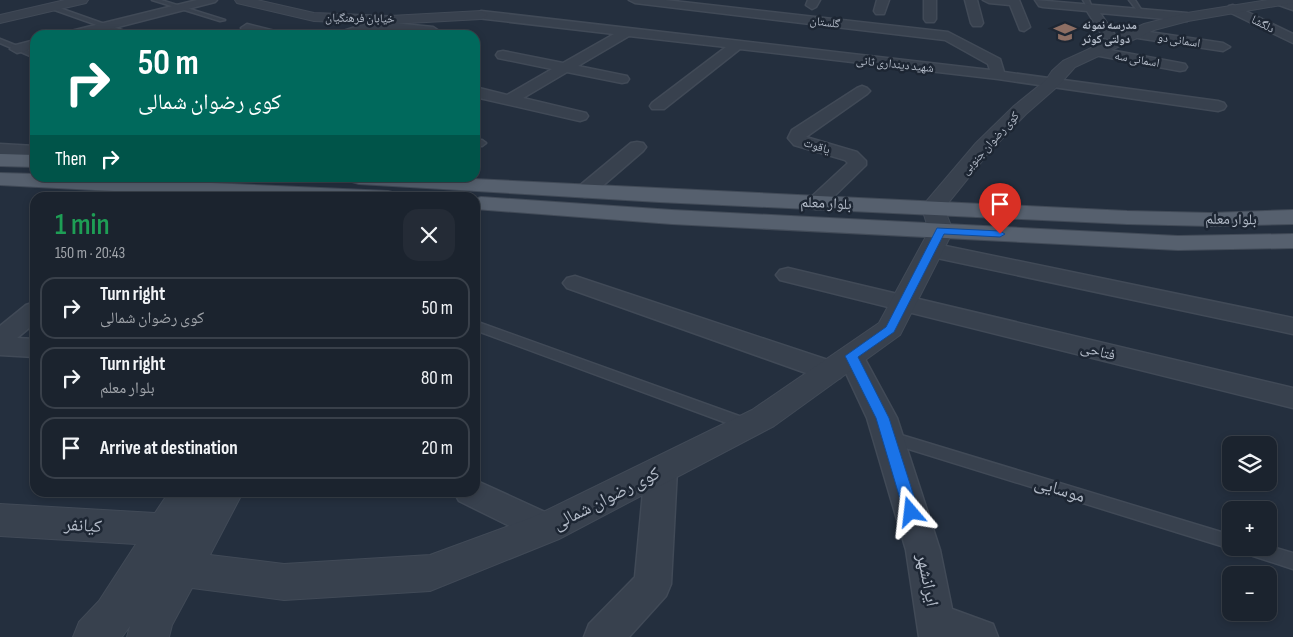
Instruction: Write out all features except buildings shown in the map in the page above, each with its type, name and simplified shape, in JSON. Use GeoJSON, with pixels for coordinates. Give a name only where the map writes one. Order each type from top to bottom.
{"type":"FeatureCollection","features":[{"type":"Feature","properties":{"kind":"main road"},"geometry":{"type":"LineString","coordinates":[[0,160],[30,160]]}},
{"type":"Feature","properties":{"kind":"main road","name":"بلوار معلم"},"geometry":{"type":"LineString","coordinates":[[0,179],[30,180]]}},
{"type":"Feature","properties":{"kind":"main road","name":"بلوار معلم"},"geometry":{"type":"LineString","coordinates":[[96,182],[385,191],[585,191],[816,203],[935,230],[1160,218],[1293,218]]}},
{"type":"Feature","properties":{"kind":"main road","name":"بلوار معلم"},"geometry":{"type":"LineString","coordinates":[[367,182],[385,191]]}},
{"type":"Feature","properties":{"kind":"main road","name":"بلوار معلم"},"geometry":{"type":"LineString","coordinates":[[480,203],[672,217],[1178,243],[1293,242]]}},
{"type":"Feature","properties":{"kind":"street"},"geometry":{"type":"LineString","coordinates":[[91,30],[210,0]]}},
{"type":"Feature","properties":{"kind":"street","name":"خیابان فرهنگیان"},"geometry":{"type":"LineString","coordinates":[[241,0],[314,17],[390,20],[481,15]]}},
{"type":"Feature","properties":{"kind":"street"},"geometry":{"type":"LineString","coordinates":[[473,28],[491,0]]}},
{"type":"Feature","properties":{"kind":"street","name":"گلستان"},"geometry":{"type":"LineString","coordinates":[[636,0],[948,36],[995,62],[998,75]]}},
{"type":"Feature","properties":{"kind":"street"},"geometry":{"type":"LineString","coordinates":[[930,0],[930,19]]}},
{"type":"Feature","properties":{"kind":"street"},"geometry":{"type":"LineString","coordinates":[[970,0],[976,23]]}},
{"type":"Feature","properties":{"kind":"street"},"geometry":{"type":"LineString","coordinates":[[989,0],[1010,1],[1024,27]]}},
{"type":"Feature","properties":{"kind":"street"},"geometry":{"type":"LineString","coordinates":[[0,18],[53,4],[76,2]]}},
{"type":"Feature","properties":{"kind":"street"},"geometry":{"type":"LineString","coordinates":[[1046,3],[1089,4],[1142,13],[1191,12],[1288,3]]}},
{"type":"Feature","properties":{"kind":"street"},"geometry":{"type":"LineString","coordinates":[[1046,3],[1062,22]]}},
{"type":"Feature","properties":{"kind":"street"},"geometry":{"type":"LineString","coordinates":[[656,14],[672,4]]}},
{"type":"Feature","properties":{"kind":"street"},"geometry":{"type":"LineString","coordinates":[[1089,4],[1109,35]]}},
{"type":"Feature","properties":{"kind":"street","name":"دلگشا"},"geometry":{"type":"LineString","coordinates":[[1233,9],[1293,39]]}},
{"type":"Feature","properties":{"kind":"street"},"geometry":{"type":"LineString","coordinates":[[1052,83],[1058,74],[1069,64],[1094,51],[1149,27],[1191,12]]}},
{"type":"Feature","properties":{"kind":"street","name":"شهید دینداری ثانی"},"geometry":{"type":"LineString","coordinates":[[481,15],[998,75],[1218,106]]}},
{"type":"Feature","properties":{"kind":"street"},"geometry":{"type":"LineString","coordinates":[[360,30],[390,20]]}},
{"type":"Feature","properties":{"kind":"street"},"geometry":{"type":"LineString","coordinates":[[510,100],[644,21]]}},
{"type":"Feature","properties":{"kind":"street"},"geometry":{"type":"LineString","coordinates":[[776,29],[811,21]]}},
{"type":"Feature","properties":{"kind":"street"},"geometry":{"type":"LineString","coordinates":[[375,25],[423,30]]}},
{"type":"Feature","properties":{"kind":"street"},"geometry":{"type":"LineString","coordinates":[[1149,27],[1204,36]]}},
{"type":"Feature","properties":{"kind":"street"},"geometry":{"type":"LineString","coordinates":[[247,28],[255,30]]}},
{"type":"Feature","properties":{"kind":"street"},"geometry":{"type":"LineString","coordinates":[[713,43],[758,33]]}},
{"type":"Feature","properties":{"kind":"street","name":"اسمانی دو"},"geometry":{"type":"LineString","coordinates":[[1136,34],[1223,47]]}},
{"type":"Feature","properties":{"kind":"street"},"geometry":{"type":"LineString","coordinates":[[17,49],[30,45]]}},
{"type":"Feature","properties":{"kind":"street"},"geometry":{"type":"LineString","coordinates":[[658,106],[736,46]]}},
{"type":"Feature","properties":{"kind":"street","name":"اسمانی سه"},"geometry":{"type":"LineString","coordinates":[[1094,51],[1180,67]]}},
{"type":"Feature","properties":{"kind":"street"},"geometry":{"type":"LineString","coordinates":[[503,55],[622,79]]}},
{"type":"Feature","properties":{"kind":"street","name":"کوی رضوان جنوبی"},"geometry":{"type":"LineString","coordinates":[[935,230],[982,147],[1020,110],[1052,83]]}},
{"type":"Feature","properties":{"kind":"street","name":"یاقوت"},"geometry":{"type":"LineString","coordinates":[[816,203],[858,165],[857,160],[851,156],[800,141],[796,138],[798,134],[862,91]]}},
{"type":"Feature","properties":{"kind":"street"},"geometry":{"type":"LineString","coordinates":[[480,93],[580,116]]}},
{"type":"Feature","properties":{"kind":"street"},"geometry":{"type":"LineString","coordinates":[[585,191],[637,147]]}},
{"type":"Feature","properties":{"kind":"street"},"geometry":{"type":"LineString","coordinates":[[0,150],[30,151]]}},
{"type":"Feature","properties":{"kind":"street"},"geometry":{"type":"LineString","coordinates":[[935,230],[1293,326]]}},
{"type":"Feature","properties":{"kind":"street","name":"کوی رضوان شمالی"},"geometry":{"type":"LineString","coordinates":[[181,569],[284,582],[430,573],[546,528],[763,418],[890,329],[935,230]]}},
{"type":"Feature","properties":{"kind":"street","name":"فتاحی"},"geometry":{"type":"LineString","coordinates":[[788,275],[1293,398]]}},
{"type":"Feature","properties":{"kind":"street"},"geometry":{"type":"LineString","coordinates":[[575,283],[840,364]]}},
{"type":"Feature","properties":{"kind":"street"},"geometry":{"type":"LineString","coordinates":[[0,339],[30,314]]}},
{"type":"Feature","properties":{"kind":"street"},"geometry":{"type":"LineString","coordinates":[[0,346],[30,348]]}},
{"type":"Feature","properties":{"kind":"street","name":"ایرانشهر"},"geometry":{"type":"LineString","coordinates":[[840,364],[882,418],[923,550],[937,629]]}},
{"type":"Feature","properties":{"kind":"street"},"geometry":{"type":"LineString","coordinates":[[603,637],[653,584],[661,470]]}},
{"type":"Feature","properties":{"kind":"street"},"geometry":{"type":"LineString","coordinates":[[94,637],[114,615],[185,497]]}},
{"type":"Feature","properties":{"kind":"street"},"geometry":{"type":"LineString","coordinates":[[148,637],[153,620],[221,497]]}},
{"type":"Feature","properties":{"kind":"street"},"geometry":{"type":"LineString","coordinates":[[480,497],[546,528]]}},
{"type":"Feature","properties":{"kind":"street","name":"کیانفر"},"geometry":{"type":"LineString","coordinates":[[0,520],[165,530]]}},
{"type":"Feature","properties":{"kind":"street"},"geometry":{"type":"LineString","coordinates":[[937,629],[979,637]]}},
{"type":"Feature","properties":{"kind":"lane"},"geometry":{"type":"LineString","coordinates":[[155,0],[222,20]]}},
{"type":"Feature","properties":{"kind":"lane"},"geometry":{"type":"LineString","coordinates":[[1132,0],[1142,13]]}},
{"type":"Feature","properties":{"kind":"lane"},"geometry":{"type":"LineString","coordinates":[[53,4],[117,30]]}},
{"type":"Feature","properties":{"kind":"lane"},"geometry":{"type":"LineString","coordinates":[[0,41],[30,54]]}},
{"type":"Feature","properties":{"kind":"lane"},"geometry":{"type":"LineString","coordinates":[[480,327],[748,425]]}},
{"type":"Feature","properties":{"kind":"lane","name":"موسایی"},"geometry":{"type":"LineString","coordinates":[[888,437],[1222,539]]}},
{"type":"Feature","properties":{"kind":"lane"},"geometry":{"type":"LineString","coordinates":[[1276,556],[1293,561]]}},
{"type":"Feature","properties":{"kind":"place","name":"مدرسه نمونه دولتی کوثر"},"geometry":{"type":"Point","coordinates":[1065,32]}},
{"type":"Feature","properties":{"kind":"route"},"geometry":{"type":"LineString","coordinates":[[911,512],[882,418],[851,356],[890,329],[940,230],[1000,234]]}}]}
